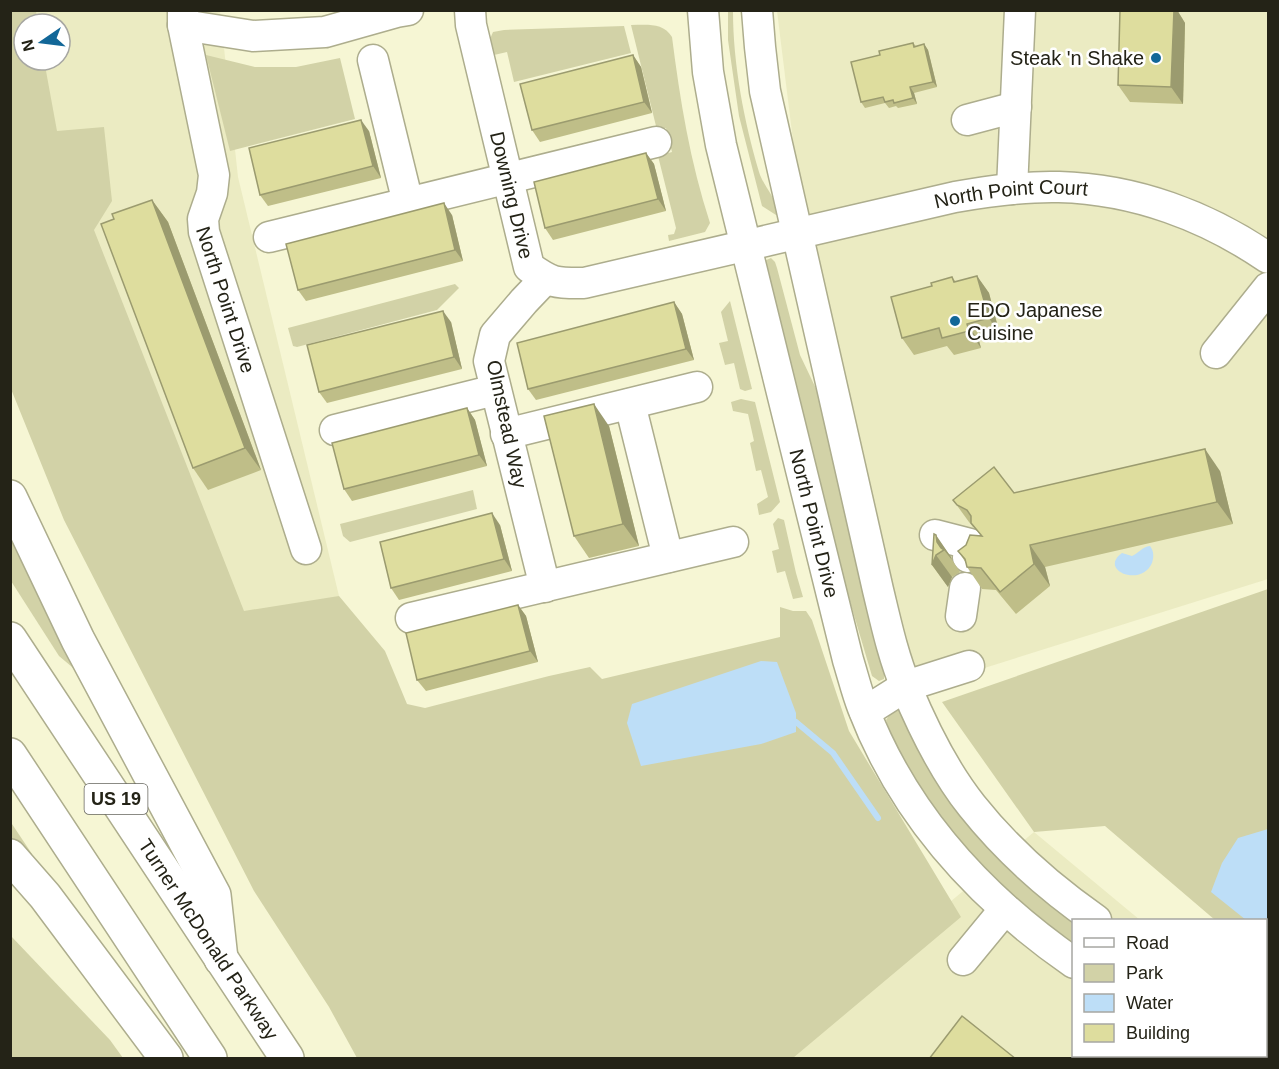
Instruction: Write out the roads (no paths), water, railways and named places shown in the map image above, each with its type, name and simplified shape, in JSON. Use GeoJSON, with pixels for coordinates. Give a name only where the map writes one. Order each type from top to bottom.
{"type":"FeatureCollection","features":[{"type":"Feature","properties":{"kind":"highway"},"geometry":{"type":"LineString","coordinates":[[10,497],[78,640],[214,895],[221,959]]}},
{"type":"Feature","properties":{"kind":"highway","name":"Turner McDonald Parkway"},"geometry":{"type":"LineString","coordinates":[[10,639],[286,1059]]}},
{"type":"Feature","properties":{"kind":"highway","name":"US 19"},"geometry":{"type":"LineString","coordinates":[[10,755],[210,1059]]}},
{"type":"Feature","properties":{"kind":"highway"},"geometry":{"type":"LineString","coordinates":[[10,856],[45,896],[166,1059]]}},
{"type":"Feature","properties":{"kind":"street"},"geometry":{"type":"LineString","coordinates":[[183,18],[253,36],[325,32],[408,10]]}},
{"type":"Feature","properties":{"kind":"street","name":"Downing Drive"},"geometry":{"type":"LineString","coordinates":[[470,10],[471,25],[529,267],[545,279],[558,283],[584,283],[745,246]]}},
{"type":"Feature","properties":{"kind":"street","name":"North Point Drive"},"geometry":{"type":"LineString","coordinates":[[703,10],[705,52],[721,145],[848,660],[865,712],[883,752],[906,793],[934,834],[965,871],[1005,909],[1072,962]]}},
{"type":"Feature","properties":{"kind":"street"},"geometry":{"type":"LineString","coordinates":[[757,10],[765,91],[878,590],[891,643],[906,686],[946,768],[971,805],[1000,838],[1037,874],[1093,919]]}},
{"type":"Feature","properties":{"kind":"street"},"geometry":{"type":"LineString","coordinates":[[1011,189],[1020,10]]}},
{"type":"Feature","properties":{"kind":"street","name":"North Point Drive"},"geometry":{"type":"LineString","coordinates":[[183,18],[214,175],[212,193],[203,219],[204,232],[306,549]]}},
{"type":"Feature","properties":{"kind":"street"},"geometry":{"type":"LineString","coordinates":[[373,60],[408,203]]}},
{"type":"Feature","properties":{"kind":"street"},"geometry":{"type":"LineString","coordinates":[[967,120],[1016,106]]}},
{"type":"Feature","properties":{"kind":"street"},"geometry":{"type":"LineString","coordinates":[[269,237],[656,142]]}},
{"type":"Feature","properties":{"kind":"street","name":"North Point Court"},"geometry":{"type":"LineString","coordinates":[[745,246],[955,198],[1011,189],[1060,187],[1138,198],[1192,215],[1269,258]]}},
{"type":"Feature","properties":{"kind":"street","name":"Olmstead Way"},"geometry":{"type":"LineString","coordinates":[[545,279],[495,335],[489,361],[545,587]]}},
{"type":"Feature","properties":{"kind":"street"},"geometry":{"type":"LineString","coordinates":[[1216,353],[1269,288]]}},
{"type":"Feature","properties":{"kind":"street"},"geometry":{"type":"LineString","coordinates":[[506,434],[697,387]]}},
{"type":"Feature","properties":{"kind":"street"},"geometry":{"type":"LineString","coordinates":[[335,430],[495,390]]}},
{"type":"Feature","properties":{"kind":"street"},"geometry":{"type":"LineString","coordinates":[[630,404],[668,557]]}},
{"type":"Feature","properties":{"kind":"street"},"geometry":{"type":"LineString","coordinates":[[935,535],[969,544],[968,557]]}},
{"type":"Feature","properties":{"kind":"street"},"geometry":{"type":"LineString","coordinates":[[411,618],[733,542]]}},
{"type":"Feature","properties":{"kind":"street"},"geometry":{"type":"LineString","coordinates":[[865,712],[906,686],[969,666]]}},
{"type":"Feature","properties":{"kind":"street"},"geometry":{"type":"LineString","coordinates":[[963,960],[1005,909]]}},
{"type":"Feature","properties":{"kind":"water"},"geometry":{"type":"Polygon","coordinates":[[[1150,546],[1153,559],[1147,570],[1131,575],[1118,570],[1115,565],[1116,559],[1122,553],[1132,556],[1150,546]]]}},
{"type":"Feature","properties":{"kind":"water"},"geometry":{"type":"Polygon","coordinates":[[[761,661],[777,662],[796,713],[796,732],[761,744],[641,766],[627,723],[632,704],[761,661]]]}},
{"type":"Feature","properties":{"kind":"water"},"geometry":{"type":"Polygon","coordinates":[[[1268,829],[1268,936],[1267,919],[1245,919],[1211,892],[1222,863],[1238,838],[1268,829]]]}},
{"type":"Feature","properties":{"kind":"waterway"},"geometry":{"type":"LineString","coordinates":[[796,722],[833,753],[878,818]]}},
{"type":"Feature","properties":{"kind":"place","name":"Steak 'n Shake"},"geometry":{"type":"Point","coordinates":[1156,58]}},
{"type":"Feature","properties":{"kind":"place","name":"EDO Japanese Cuisine"},"geometry":{"type":"Point","coordinates":[955,321]}}]}
